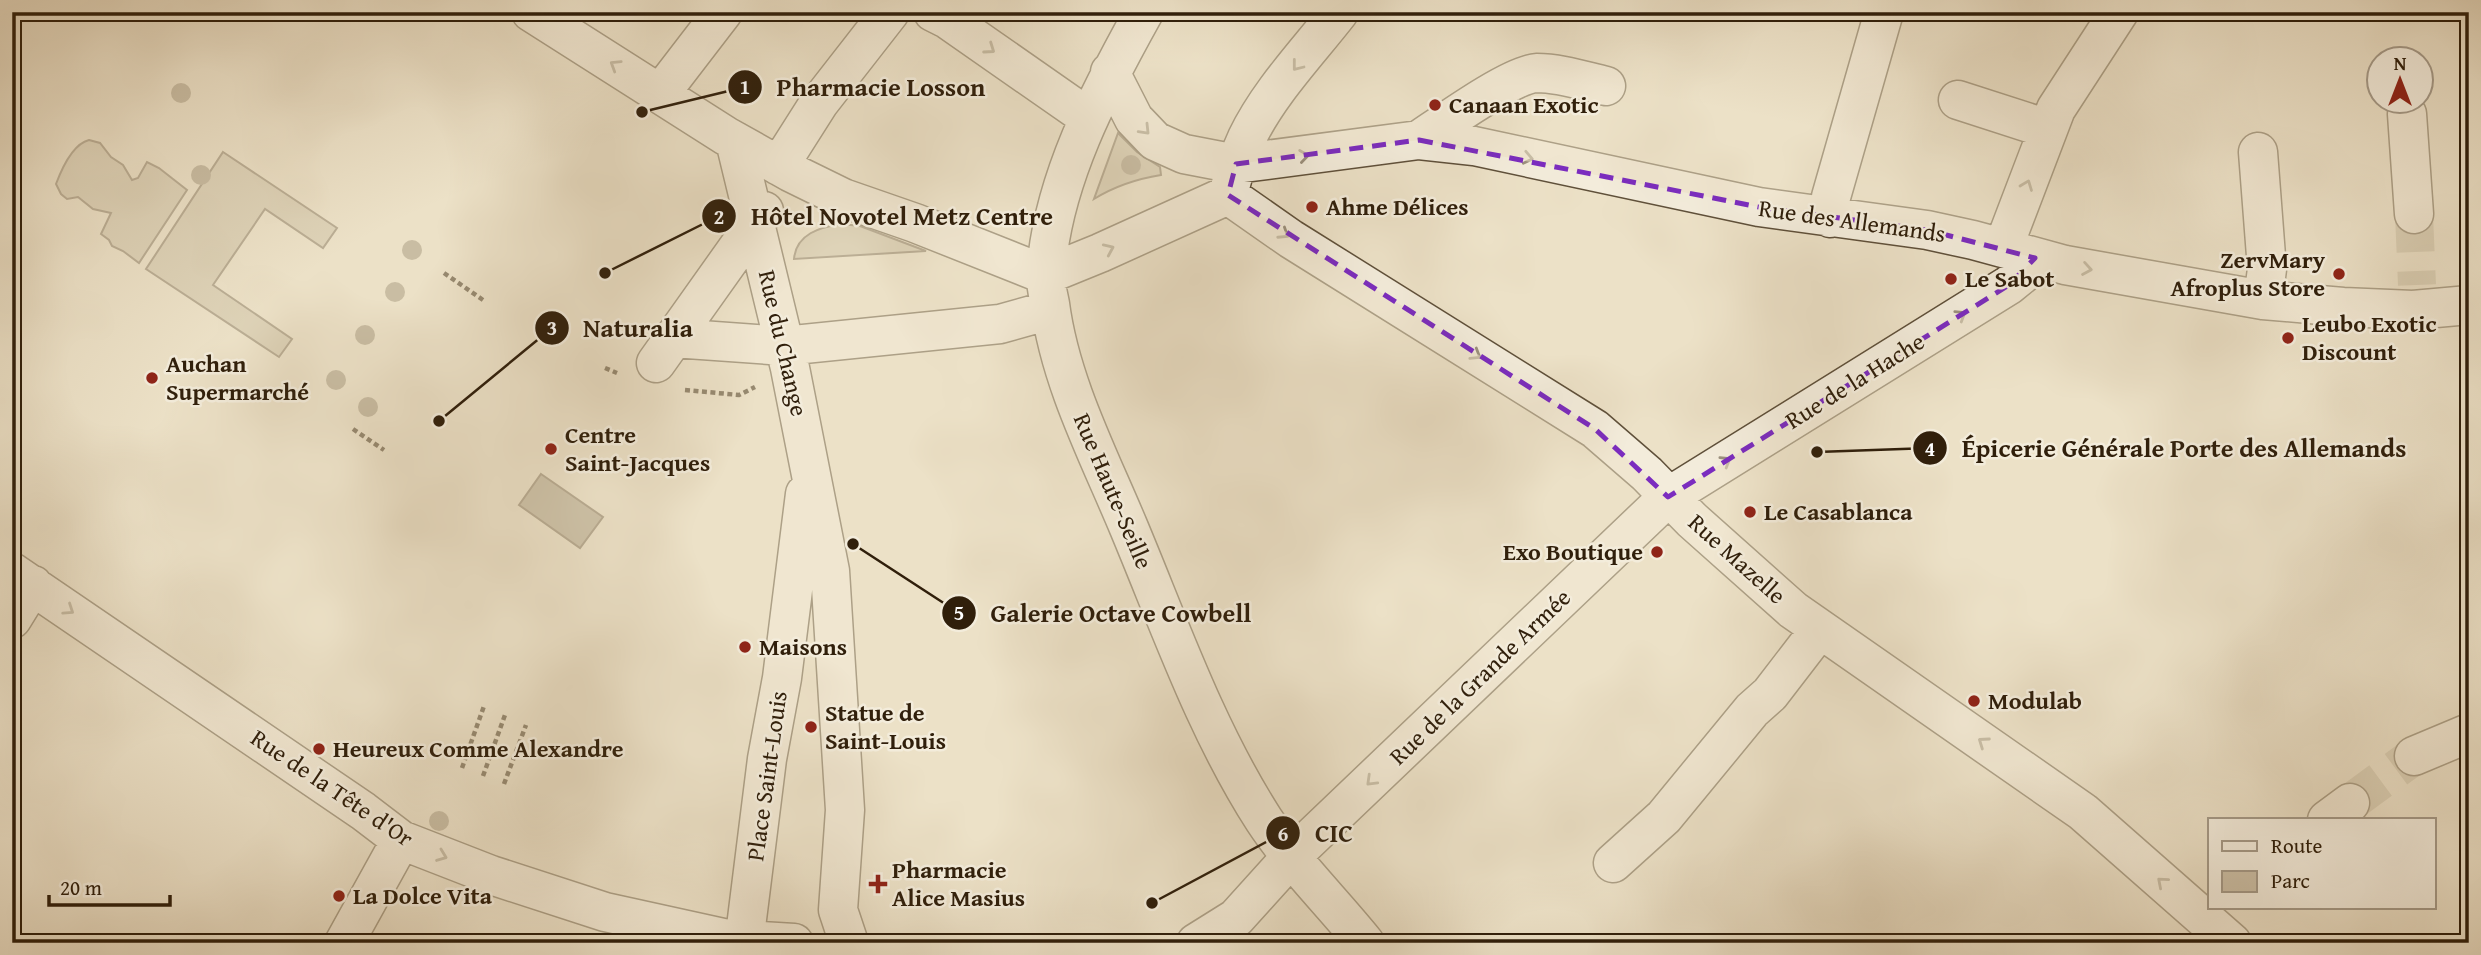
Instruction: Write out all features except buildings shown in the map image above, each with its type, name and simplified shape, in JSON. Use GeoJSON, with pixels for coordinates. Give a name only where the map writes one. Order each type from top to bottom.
{"type":"FeatureCollection","features":[{"type":"Feature","properties":{"kind":"street"},"geometry":{"type":"LineString","coordinates":[[660,94],[723,12]]}},
{"type":"Feature","properties":{"kind":"street"},"geometry":{"type":"LineString","coordinates":[[890,12],[819,103],[755,222],[665,351],[784,346],[1000,324],[1100,253],[1232,179],[1248,136],[1270,101],[1339,12]]}},
{"type":"Feature","properties":{"kind":"street"},"geometry":{"type":"LineString","coordinates":[[933,12],[1089,118]]}},
{"type":"Feature","properties":{"kind":"street"},"geometry":{"type":"LineString","coordinates":[[1048,292],[1062,194],[1089,118],[1110,72],[1144,12]]}},
{"type":"Feature","properties":{"kind":"street"},"geometry":{"type":"LineString","coordinates":[[1829,218],[1831,197],[1884,12]]}},
{"type":"Feature","properties":{"kind":"street"},"geometry":{"type":"LineString","coordinates":[[2019,253],[2056,109],[2119,12]]}},
{"type":"Feature","properties":{"kind":"street"},"geometry":{"type":"LineString","coordinates":[[533,13],[735,141],[785,169],[843,198],[915,223],[1048,292]]}},
{"type":"Feature","properties":{"kind":"street"},"geometry":{"type":"LineString","coordinates":[[1110,72],[1134,119],[1156,141],[1232,179]]}},
{"type":"Feature","properties":{"kind":"street"},"geometry":{"type":"LineString","coordinates":[[1419,139],[1493,92],[1533,73],[1557,74],[1606,86]]}},
{"type":"Feature","properties":{"kind":"street"},"geometry":{"type":"LineString","coordinates":[[1958,100],[2049,129]]}},
{"type":"Feature","properties":{"kind":"street"},"geometry":{"type":"LineString","coordinates":[[2407,116],[2413,214]]}},
{"type":"Feature","properties":{"kind":"street","name":"Rue des Allemands"},"geometry":{"type":"LineString","coordinates":[[1232,179],[1419,139],[1474,146],[1759,207],[1927,230],[2065,265],[2263,300],[2343,307],[2418,297],[2469,305]]}},
{"type":"Feature","properties":{"kind":"street","name":"Rue du Change"},"geometry":{"type":"LineString","coordinates":[[735,141],[810,463],[812,571]]}},
{"type":"Feature","properties":{"kind":"street"},"geometry":{"type":"LineString","coordinates":[[2258,152],[2267,269],[2263,300]]}},
{"type":"Feature","properties":{"kind":"street","name":"Rue Mazelle"},"geometry":{"type":"LineString","coordinates":[[1232,179],[1291,239],[1595,429],[1793,610],[2083,812],[2218,923]]}},
{"type":"Feature","properties":{"kind":"street","name":"Rue de la Hache"},"geometry":{"type":"LineString","coordinates":[[1668,497],[2009,285],[2025,272],[2019,253]]}},
{"type":"Feature","properties":{"kind":"street","name":"Rue Haute-Seille"},"geometry":{"type":"LineString","coordinates":[[1048,292],[1053,329],[1075,398],[1203,704],[1250,797],[1292,856],[1365,943]]}},
{"type":"Feature","properties":{"kind":"street","name":"Rue de la Grande Armée"},"geometry":{"type":"LineString","coordinates":[[1196,943],[1236,918],[1292,856],[1668,497]]}},
{"type":"Feature","properties":{"kind":"street"},"geometry":{"type":"LineString","coordinates":[[812,571],[845,810],[838,910],[849,943]]}},
{"type":"Feature","properties":{"kind":"street","name":"Place Saint-Louis"},"geometry":{"type":"LineString","coordinates":[[739,941],[782,678],[812,571]]}},
{"type":"Feature","properties":{"kind":"street"},"geometry":{"type":"LineString","coordinates":[[12,619],[22,579]]}},
{"type":"Feature","properties":{"kind":"street","name":"Rue de la Tête d'Or"},"geometry":{"type":"LineString","coordinates":[[22,579],[363,811],[401,840],[491,874],[605,912],[739,941]]}},
{"type":"Feature","properties":{"kind":"street"},"geometry":{"type":"LineString","coordinates":[[1613,863],[1664,817],[1752,710],[1770,694],[1820,629]]}},
{"type":"Feature","properties":{"kind":"street"},"geometry":{"type":"LineString","coordinates":[[2414,756],[2469,733]]}},
{"type":"Feature","properties":{"kind":"street"},"geometry":{"type":"LineString","coordinates":[[344,943],[401,840]]}},
{"type":"Feature","properties":{"kind":"street"},"geometry":{"type":"LineString","coordinates":[[739,941],[794,943]]}},
{"type":"Feature","properties":{"kind":"path"},"geometry":{"type":"LineString","coordinates":[[444,273],[483,300]]}},
{"type":"Feature","properties":{"kind":"path"},"geometry":{"type":"LineString","coordinates":[[691,390],[739,395],[762,383]]}},
{"type":"Feature","properties":{"kind":"path"},"geometry":{"type":"LineString","coordinates":[[353,429],[384,450]]}},
{"type":"Feature","properties":{"kind":"path"},"geometry":{"type":"LineString","coordinates":[[462,768],[484,706]]}},
{"type":"Feature","properties":{"kind":"path"},"geometry":{"type":"LineString","coordinates":[[483,776],[505,715]]}},
{"type":"Feature","properties":{"kind":"path"},"geometry":{"type":"LineString","coordinates":[[504,785],[526,725]]}},
{"type":"Feature","properties":{"kind":"highlighted area"},"geometry":{"type":"Polygon","coordinates":[[[1419,140],[1759,207],[1927,230],[2035,258],[2009,285],[1668,497],[1595,429],[1228,195],[1236,164],[1419,140]]]}},
{"type":"Feature","properties":{"kind":"green space"},"geometry":{"type":"Polygon","coordinates":[[[1118,133],[1137,152],[1160,167],[1161,175],[1126,184],[1094,199],[1118,133]]]}},
{"type":"Feature","properties":{"kind":"green space"},"geometry":{"type":"Polygon","coordinates":[[[89,140],[100,143],[111,157],[123,165],[132,180],[138,178],[147,162],[187,190],[139,263],[112,246],[101,234],[111,213],[93,209],[78,197],[67,199],[56,184],[73,151],[89,140]]]}},
{"type":"Feature","properties":{"kind":"green space"},"geometry":{"type":"Polygon","coordinates":[[[223,152],[337,228],[323,248],[265,209],[213,285],[292,339],[279,357],[146,269],[223,152]]]}},
{"type":"Feature","properties":{"kind":"green space"},"geometry":{"type":"Polygon","coordinates":[[[842,224],[860,226],[926,251],[794,259],[799,243],[810,233],[842,224]]]}},
{"type":"Feature","properties":{"kind":"shaded area"},"geometry":{"type":"Polygon","coordinates":[[[541,474],[603,517],[580,548],[519,505],[541,474]]]}},
{"type":"Feature","properties":{"kind":"tunnel"},"geometry":{"type":"LineString","coordinates":[[2414,214],[2417,285]]}},
{"type":"Feature","properties":{"kind":"tunnel"},"geometry":{"type":"LineString","coordinates":[[2350,803],[2414,756]]}},
{"type":"Feature","properties":{"kind":"place","name":"Canaan Exotic"},"geometry":{"type":"Point","coordinates":[1435,105]}},
{"type":"Feature","properties":{"kind":"place","name":"Pharmacie Losson"},"geometry":{"type":"Point","coordinates":[642,112]}},
{"type":"Feature","properties":{"kind":"place","name":"Ahme Délices"},"geometry":{"type":"Point","coordinates":[1312,207]}},
{"type":"Feature","properties":{"kind":"place","name":"Hôtel Novotel Metz Centre"},"geometry":{"type":"Point","coordinates":[605,273]}},
{"type":"Feature","properties":{"kind":"place","name":"ZervMary Afroplus Store"},"geometry":{"type":"Point","coordinates":[2339,274]}},
{"type":"Feature","properties":{"kind":"place","name":"Le Sabot"},"geometry":{"type":"Point","coordinates":[1951,279]}},
{"type":"Feature","properties":{"kind":"place","name":"Leubo Exotic Discount"},"geometry":{"type":"Point","coordinates":[2288,338]}},
{"type":"Feature","properties":{"kind":"place","name":"Auchan Supermarché"},"geometry":{"type":"Point","coordinates":[152,378]}},
{"type":"Feature","properties":{"kind":"place","name":"Naturalia"},"geometry":{"type":"Point","coordinates":[439,421]}},
{"type":"Feature","properties":{"kind":"place","name":"Centre Saint-Jacques"},"geometry":{"type":"Point","coordinates":[551,449]}},
{"type":"Feature","properties":{"kind":"place","name":"Épicerie Générale Porte des Allemands"},"geometry":{"type":"Point","coordinates":[1817,452]}},
{"type":"Feature","properties":{"kind":"place","name":"Le Casablanca"},"geometry":{"type":"Point","coordinates":[1750,512]}},
{"type":"Feature","properties":{"kind":"place","name":"Galerie Octave Cowbell"},"geometry":{"type":"Point","coordinates":[853,544]}},
{"type":"Feature","properties":{"kind":"place","name":"Exo Boutique"},"geometry":{"type":"Point","coordinates":[1657,552]}},
{"type":"Feature","properties":{"kind":"place","name":"Maisons"},"geometry":{"type":"Point","coordinates":[745,647]}},
{"type":"Feature","properties":{"kind":"place","name":"Modulab"},"geometry":{"type":"Point","coordinates":[1974,701]}},
{"type":"Feature","properties":{"kind":"place","name":"Statue de Saint-Louis"},"geometry":{"type":"Point","coordinates":[811,727]}},
{"type":"Feature","properties":{"kind":"place","name":"Heureux Comme Alexandre"},"geometry":{"type":"Point","coordinates":[319,749]}},
{"type":"Feature","properties":{"kind":"place","name":"Pharmacie Alice Masius"},"geometry":{"type":"Point","coordinates":[878,884]}},
{"type":"Feature","properties":{"kind":"place","name":"La Dolce Vita"},"geometry":{"type":"Point","coordinates":[339,896]}},
{"type":"Feature","properties":{"kind":"place","name":"CIC"},"geometry":{"type":"Point","coordinates":[1152,903]}}]}
